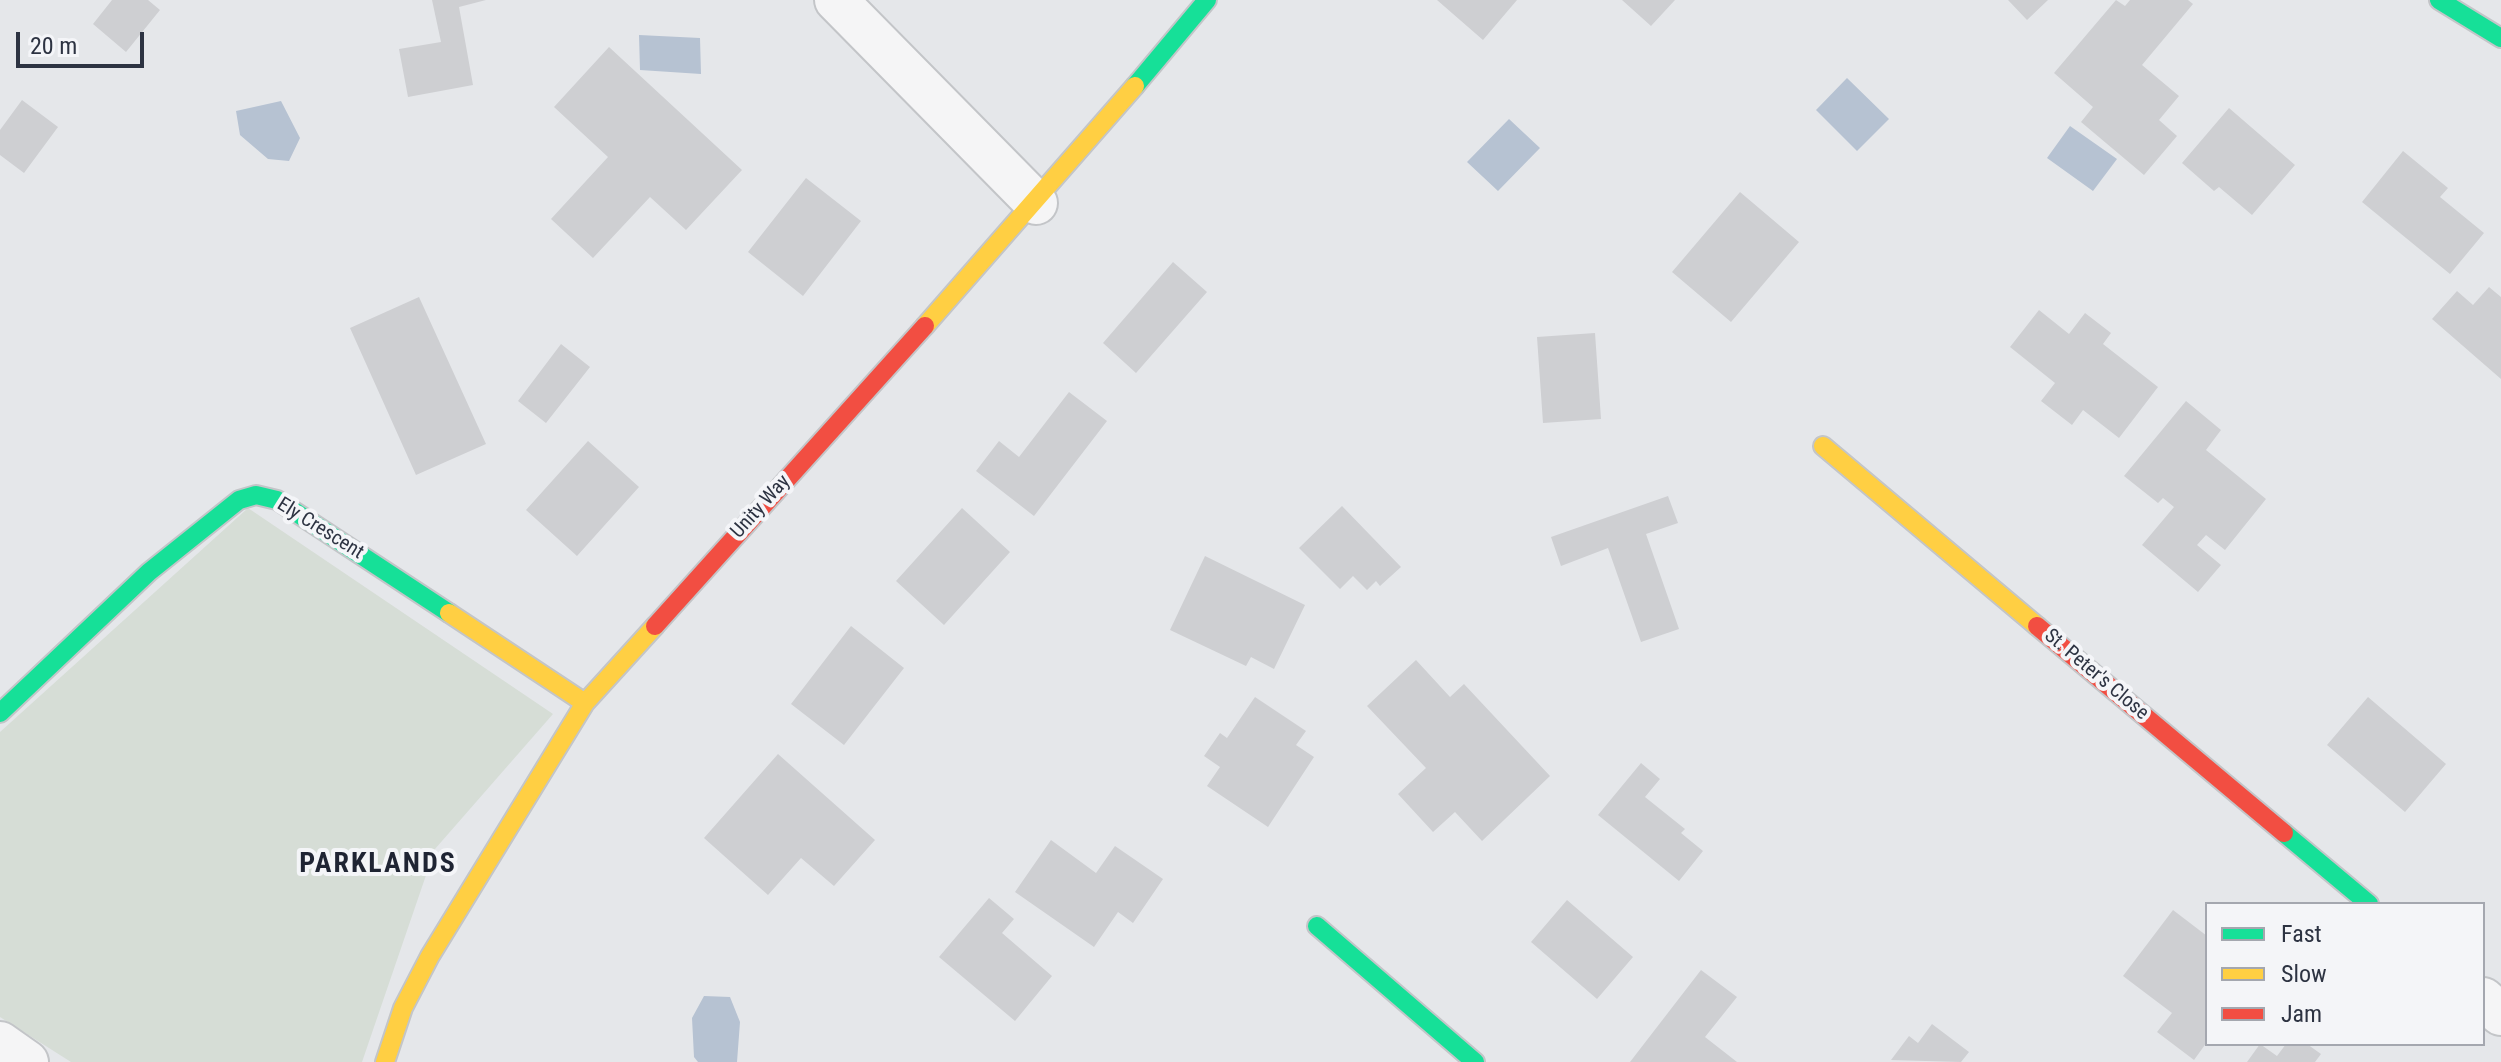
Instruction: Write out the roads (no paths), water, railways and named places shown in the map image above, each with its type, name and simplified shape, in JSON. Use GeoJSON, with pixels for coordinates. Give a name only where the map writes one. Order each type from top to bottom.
{"type":"FeatureCollection","features":[{"type":"Feature","properties":{"kind":"street"},"geometry":{"type":"LineString","coordinates":[[836,0],[1036,203]]}},
{"type":"Feature","properties":{"kind":"street","name":"Unity Way"},"geometry":{"type":"LineString","coordinates":[[385,1062],[403,1008],[430,956],[585,703],[1036,203],[1207,0]]}},
{"type":"Feature","properties":{"kind":"street"},"geometry":{"type":"LineString","coordinates":[[2439,0],[2501,38]]}},
{"type":"Feature","properties":{"kind":"street","name":"St. Peter's Close"},"geometry":{"type":"LineString","coordinates":[[1823,446],[2367,902]]}},
{"type":"Feature","properties":{"kind":"street","name":"Ely Crescent"},"geometry":{"type":"LineString","coordinates":[[0,713],[149,572],[239,500],[256,495],[277,500],[585,703]]}},
{"type":"Feature","properties":{"kind":"street"},"geometry":{"type":"LineString","coordinates":[[1317,926],[1475,1062]]}},
{"type":"Feature","properties":{"kind":"street"},"geometry":{"type":"LineString","coordinates":[[2485,1001],[2501,1014]]}},
{"type":"Feature","properties":{"kind":"street"},"geometry":{"type":"LineString","coordinates":[[0,1043],[27,1062]]}},
{"type":"Feature","properties":{"kind":"water"},"geometry":{"type":"Polygon","coordinates":[[[639,35],[700,38],[701,74],[640,70],[639,35]]]}},
{"type":"Feature","properties":{"kind":"water"},"geometry":{"type":"Polygon","coordinates":[[[1847,78],[1889,119],[1857,151],[1816,110],[1847,78]]]}},
{"type":"Feature","properties":{"kind":"water"},"geometry":{"type":"Polygon","coordinates":[[[281,101],[300,138],[289,161],[268,159],[240,135],[236,111],[281,101]]]}},
{"type":"Feature","properties":{"kind":"water"},"geometry":{"type":"Polygon","coordinates":[[[1509,119],[1540,148],[1498,191],[1467,162],[1509,119]]]}},
{"type":"Feature","properties":{"kind":"water"},"geometry":{"type":"Polygon","coordinates":[[[2070,126],[2117,159],[2093,191],[2047,158],[2070,126]]]}},
{"type":"Feature","properties":{"kind":"water"},"geometry":{"type":"Polygon","coordinates":[[[704,996],[730,997],[740,1022],[737,1062],[698,1062],[694,1057],[692,1018],[704,996]]]}},
{"type":"Feature","properties":{"kind":"district","name":"PARKLANDS"},"geometry":{"type":"Point","coordinates":[378,865]}}]}
